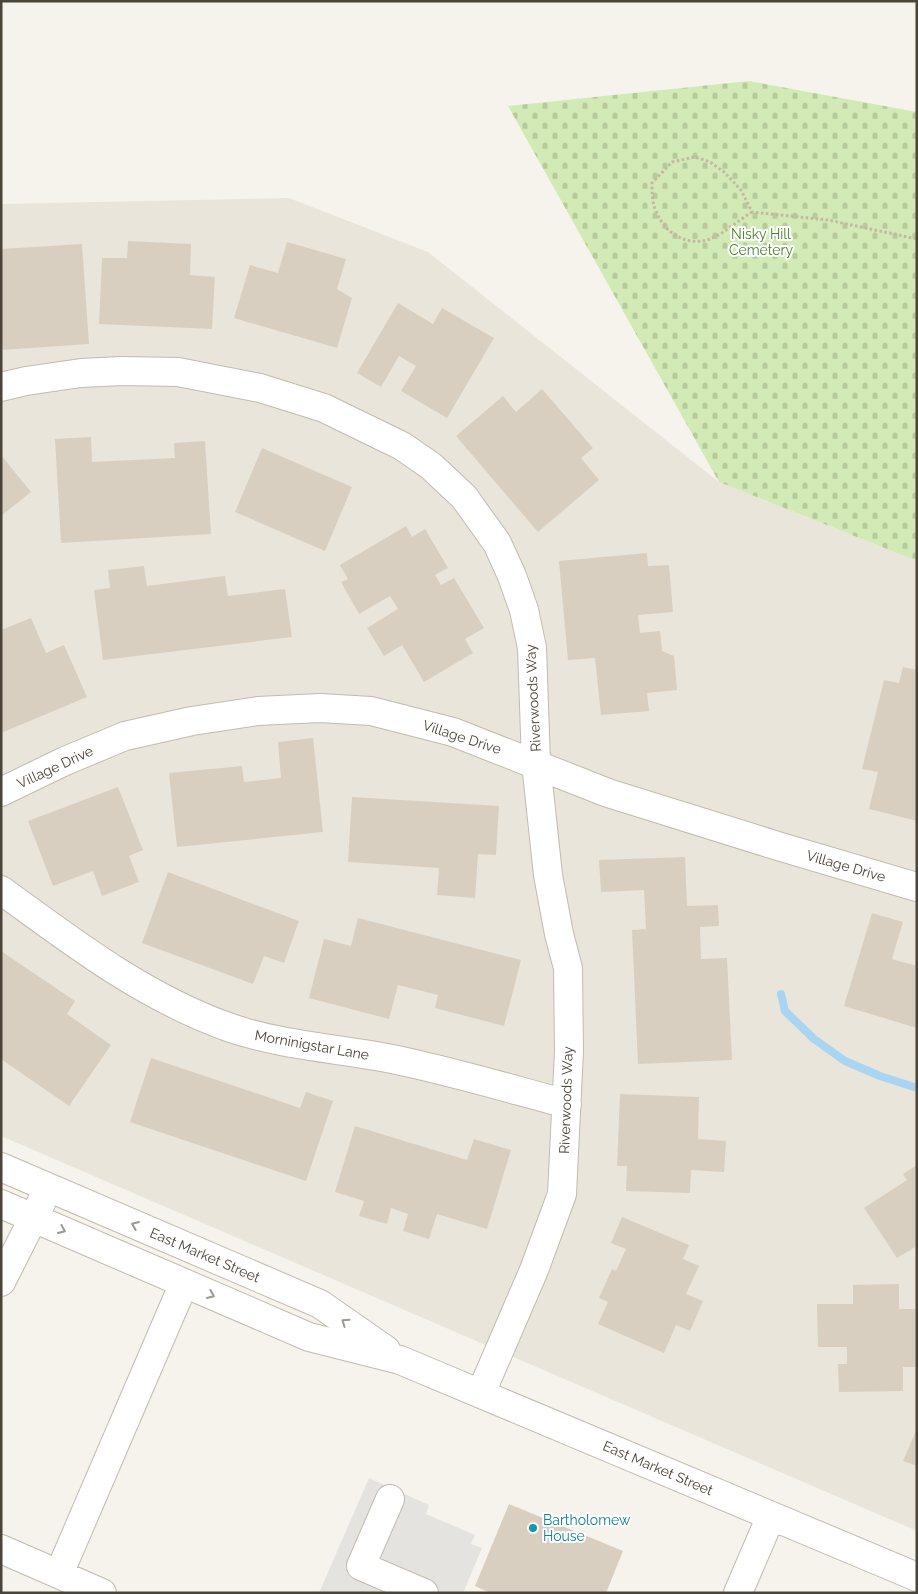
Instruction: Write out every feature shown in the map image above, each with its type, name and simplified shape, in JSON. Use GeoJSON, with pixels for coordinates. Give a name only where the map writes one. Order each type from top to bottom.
{"type":"FeatureCollection","features":[{"type":"Feature","properties":{"kind":"street","name":"Riverwoods Way"},"geometry":{"type":"LineString","coordinates":[[1,387],[26,381],[81,373],[122,371],[178,372],[260,388],[324,408],[402,446],[430,466],[464,497],[497,543],[512,576],[524,610],[532,648],[536,763],[548,875],[559,934],[568,968],[569,1051],[562,1194],[534,1270],[481,1393]]}},
{"type":"Feature","properties":{"kind":"street","name":"Village Drive"},"geometry":{"type":"LineString","coordinates":[[1,792],[65,761],[125,736],[192,720],[258,711],[320,708],[371,712],[453,732],[536,763],[608,793],[917,887]]}},
{"type":"Feature","properties":{"kind":"street","name":"Morninigstar Lane"},"geometry":{"type":"LineString","coordinates":[[1,890],[66,938],[120,972],[177,1005],[228,1027],[275,1040],[386,1058],[457,1073],[567,1104]]}},
{"type":"Feature","properties":{"kind":"street","name":"East Market Street"},"geometry":{"type":"LineString","coordinates":[[1,1167],[320,1304],[400,1360]]}},
{"type":"Feature","properties":{"kind":"street"},"geometry":{"type":"LineString","coordinates":[[1,1282],[48,1187]]}},
{"type":"Feature","properties":{"kind":"street","name":"East Market Street"},"geometry":{"type":"LineString","coordinates":[[1,1204],[309,1337],[400,1360],[917,1577]]}},
{"type":"Feature","properties":{"kind":"street"},"geometry":{"type":"LineString","coordinates":[[58,1574],[184,1283]]}},
{"type":"Feature","properties":{"kind":"street"},"geometry":{"type":"LineString","coordinates":[[390,1499],[361,1566],[424,1593]]}},
{"type":"Feature","properties":{"kind":"street"},"geometry":{"type":"LineString","coordinates":[[738,1593],[771,1516]]}},
{"type":"Feature","properties":{"kind":"street"},"geometry":{"type":"LineString","coordinates":[[1,1549],[102,1593]]}},
{"type":"Feature","properties":{"kind":"path"},"geometry":{"type":"LineString","coordinates":[[752,212],[741,190],[724,172],[710,162],[695,157],[672,162],[652,183],[652,198],[657,214],[668,231],[685,241],[698,242],[711,239],[752,212],[828,220],[917,239]]}},
{"type":"Feature","properties":{"kind":"shaded area"},"geometry":{"type":"Polygon","coordinates":[[[289,198],[428,252],[719,482],[917,561],[917,1531],[1,1136],[1,204],[289,198]]]}},
{"type":"Feature","properties":{"kind":"shaded area"},"geometry":{"type":"Polygon","coordinates":[[[369,1478],[429,1505],[426,1514],[475,1535],[471,1544],[482,1548],[463,1593],[319,1593],[369,1478]]]}},
{"type":"Feature","properties":{"kind":"green space","name":"Nisky Hill Cemetery"},"geometry":{"type":"Polygon","coordinates":[[[749,81],[917,112],[917,561],[719,482],[508,106],[749,81]]]}},
{"type":"Feature","properties":{"kind":"building"},"geometry":{"type":"Polygon","coordinates":[[[128,241],[191,244],[190,275],[215,277],[212,329],[99,324],[102,258],[127,258],[128,241]]]}},
{"type":"Feature","properties":{"kind":"building"},"geometry":{"type":"Polygon","coordinates":[[[287,242],[346,259],[337,289],[352,298],[337,348],[234,318],[250,265],[278,273],[287,242]]]}},
{"type":"Feature","properties":{"kind":"building"},"geometry":{"type":"Polygon","coordinates":[[[82,244],[89,344],[1,350],[1,249],[82,244]]]}},
{"type":"Feature","properties":{"kind":"building"},"geometry":{"type":"Polygon","coordinates":[[[398,303],[433,324],[442,308],[494,338],[447,418],[401,391],[416,366],[399,356],[381,387],[357,373],[398,303]]]}},
{"type":"Feature","properties":{"kind":"building"},"geometry":{"type":"Polygon","coordinates":[[[542,389],[593,448],[581,458],[599,480],[538,532],[456,436],[503,396],[516,412],[542,389]]]}},
{"type":"Feature","properties":{"kind":"building"},"geometry":{"type":"Polygon","coordinates":[[[91,437],[92,462],[175,458],[174,443],[205,441],[211,534],[61,543],[55,439],[91,437]]]}},
{"type":"Feature","properties":{"kind":"building"},"geometry":{"type":"Polygon","coordinates":[[[262,448],[352,487],[325,551],[235,512],[262,448]]]}},
{"type":"Feature","properties":{"kind":"building"},"geometry":{"type":"Polygon","coordinates":[[[1,455],[31,492],[1,516],[1,455]]]}},
{"type":"Feature","properties":{"kind":"building"},"geometry":{"type":"Polygon","coordinates":[[[406,526],[412,537],[425,529],[448,568],[435,575],[441,585],[454,578],[484,628],[465,639],[473,653],[424,682],[402,645],[384,656],[367,628],[398,609],[390,596],[359,614],[341,582],[348,579],[340,565],[406,526]]]}},
{"type":"Feature","properties":{"kind":"building"},"geometry":{"type":"Polygon","coordinates":[[[647,553],[648,566],[669,565],[673,612],[638,615],[640,633],[660,631],[662,651],[674,656],[677,690],[647,693],[649,711],[601,715],[595,658],[568,660],[559,561],[647,553]]]}},
{"type":"Feature","properties":{"kind":"building"},"geometry":{"type":"Polygon","coordinates":[[[144,566],[147,586],[225,576],[228,596],[285,589],[292,637],[103,660],[94,590],[110,588],[108,570],[144,566]]]}},
{"type":"Feature","properties":{"kind":"building"},"geometry":{"type":"Polygon","coordinates":[[[31,618],[46,653],[64,645],[87,697],[1,733],[1,630],[31,618]]]}},
{"type":"Feature","properties":{"kind":"building"},"geometry":{"type":"Polygon","coordinates":[[[903,667],[917,670],[917,821],[869,809],[878,772],[862,769],[884,680],[899,683],[903,667]]]}},
{"type":"Feature","properties":{"kind":"building"},"geometry":{"type":"Polygon","coordinates":[[[313,738],[323,832],[177,847],[169,773],[242,766],[244,782],[281,778],[278,742],[313,738]]]}},
{"type":"Feature","properties":{"kind":"building"},"geometry":{"type":"Polygon","coordinates":[[[118,787],[143,850],[129,856],[139,882],[102,896],[93,871],[53,886],[28,821],[118,787]]]}},
{"type":"Feature","properties":{"kind":"building"},"geometry":{"type":"Polygon","coordinates":[[[352,797],[499,806],[496,855],[478,854],[475,898],[437,895],[439,868],[348,862],[352,797]]]}},
{"type":"Feature","properties":{"kind":"building"},"geometry":{"type":"Polygon","coordinates":[[[685,857],[687,906],[718,905],[719,926],[700,927],[701,959],[727,958],[732,1060],[638,1064],[632,930],[646,929],[644,890],[601,892],[599,860],[685,857]]]}},
{"type":"Feature","properties":{"kind":"building"},"geometry":{"type":"Polygon","coordinates":[[[168,872],[299,921],[284,963],[264,956],[253,984],[142,943],[168,872]]]}},
{"type":"Feature","properties":{"kind":"building"},"geometry":{"type":"Polygon","coordinates":[[[872,913],[903,922],[892,959],[917,966],[917,1028],[844,1006],[872,913]]]}},
{"type":"Feature","properties":{"kind":"building"},"geometry":{"type":"Polygon","coordinates":[[[358,918],[521,960],[504,1026],[435,1008],[438,995],[398,985],[389,1019],[309,998],[324,939],[351,946],[358,918]]]}},
{"type":"Feature","properties":{"kind":"building"},"geometry":{"type":"Polygon","coordinates":[[[1,951],[75,1001],[67,1014],[111,1045],[69,1106],[1,1059],[1,951]]]}},
{"type":"Feature","properties":{"kind":"building"},"geometry":{"type":"Polygon","coordinates":[[[151,1058],[300,1108],[306,1092],[333,1101],[306,1181],[130,1122],[151,1058]]]}},
{"type":"Feature","properties":{"kind":"building"},"geometry":{"type":"Polygon","coordinates":[[[620,1094],[699,1097],[698,1139],[726,1141],[724,1172],[691,1170],[690,1193],[626,1191],[627,1166],[617,1166],[620,1094]]]}},
{"type":"Feature","properties":{"kind":"building"},"geometry":{"type":"Polygon","coordinates":[[[355,1126],[467,1160],[474,1139],[511,1150],[487,1229],[437,1214],[429,1239],[403,1231],[408,1214],[391,1208],[387,1224],[359,1216],[364,1201],[335,1192],[355,1126]]]}},
{"type":"Feature","properties":{"kind":"building"},"geometry":{"type":"Polygon","coordinates":[[[917,1165],[917,1246],[897,1258],[864,1208],[907,1180],[903,1174],[917,1165]]]}},
{"type":"Feature","properties":{"kind":"building"},"geometry":{"type":"Polygon","coordinates":[[[622,1217],[689,1245],[683,1259],[699,1266],[686,1294],[703,1301],[690,1331],[676,1325],[664,1353],[598,1324],[608,1302],[599,1298],[612,1269],[616,1271],[626,1249],[611,1243],[622,1217]]]}},
{"type":"Feature","properties":{"kind":"building"},"geometry":{"type":"Polygon","coordinates":[[[899,1284],[899,1309],[917,1309],[917,1367],[903,1367],[903,1391],[839,1392],[838,1364],[847,1364],[847,1347],[818,1347],[817,1304],[853,1304],[853,1285],[899,1284]]]}},
{"type":"Feature","properties":{"kind":"building"},"geometry":{"type":"Polygon","coordinates":[[[917,1428],[917,1466],[903,1461],[917,1428]]]}},
{"type":"Feature","properties":{"kind":"building","name":"Bartholomew House"},"geometry":{"type":"Polygon","coordinates":[[[509,1504],[623,1551],[606,1593],[490,1593],[475,1586],[509,1504]]]}},
{"type":"Feature","properties":{"kind":"waterway"},"geometry":{"type":"LineString","coordinates":[[781,994],[785,1011],[814,1039],[845,1061],[880,1076],[917,1088]]}},
{"type":"Feature","properties":{"kind":"place","name":"Bartholomew House"},"geometry":{"type":"Point","coordinates":[533,1528]}}]}
